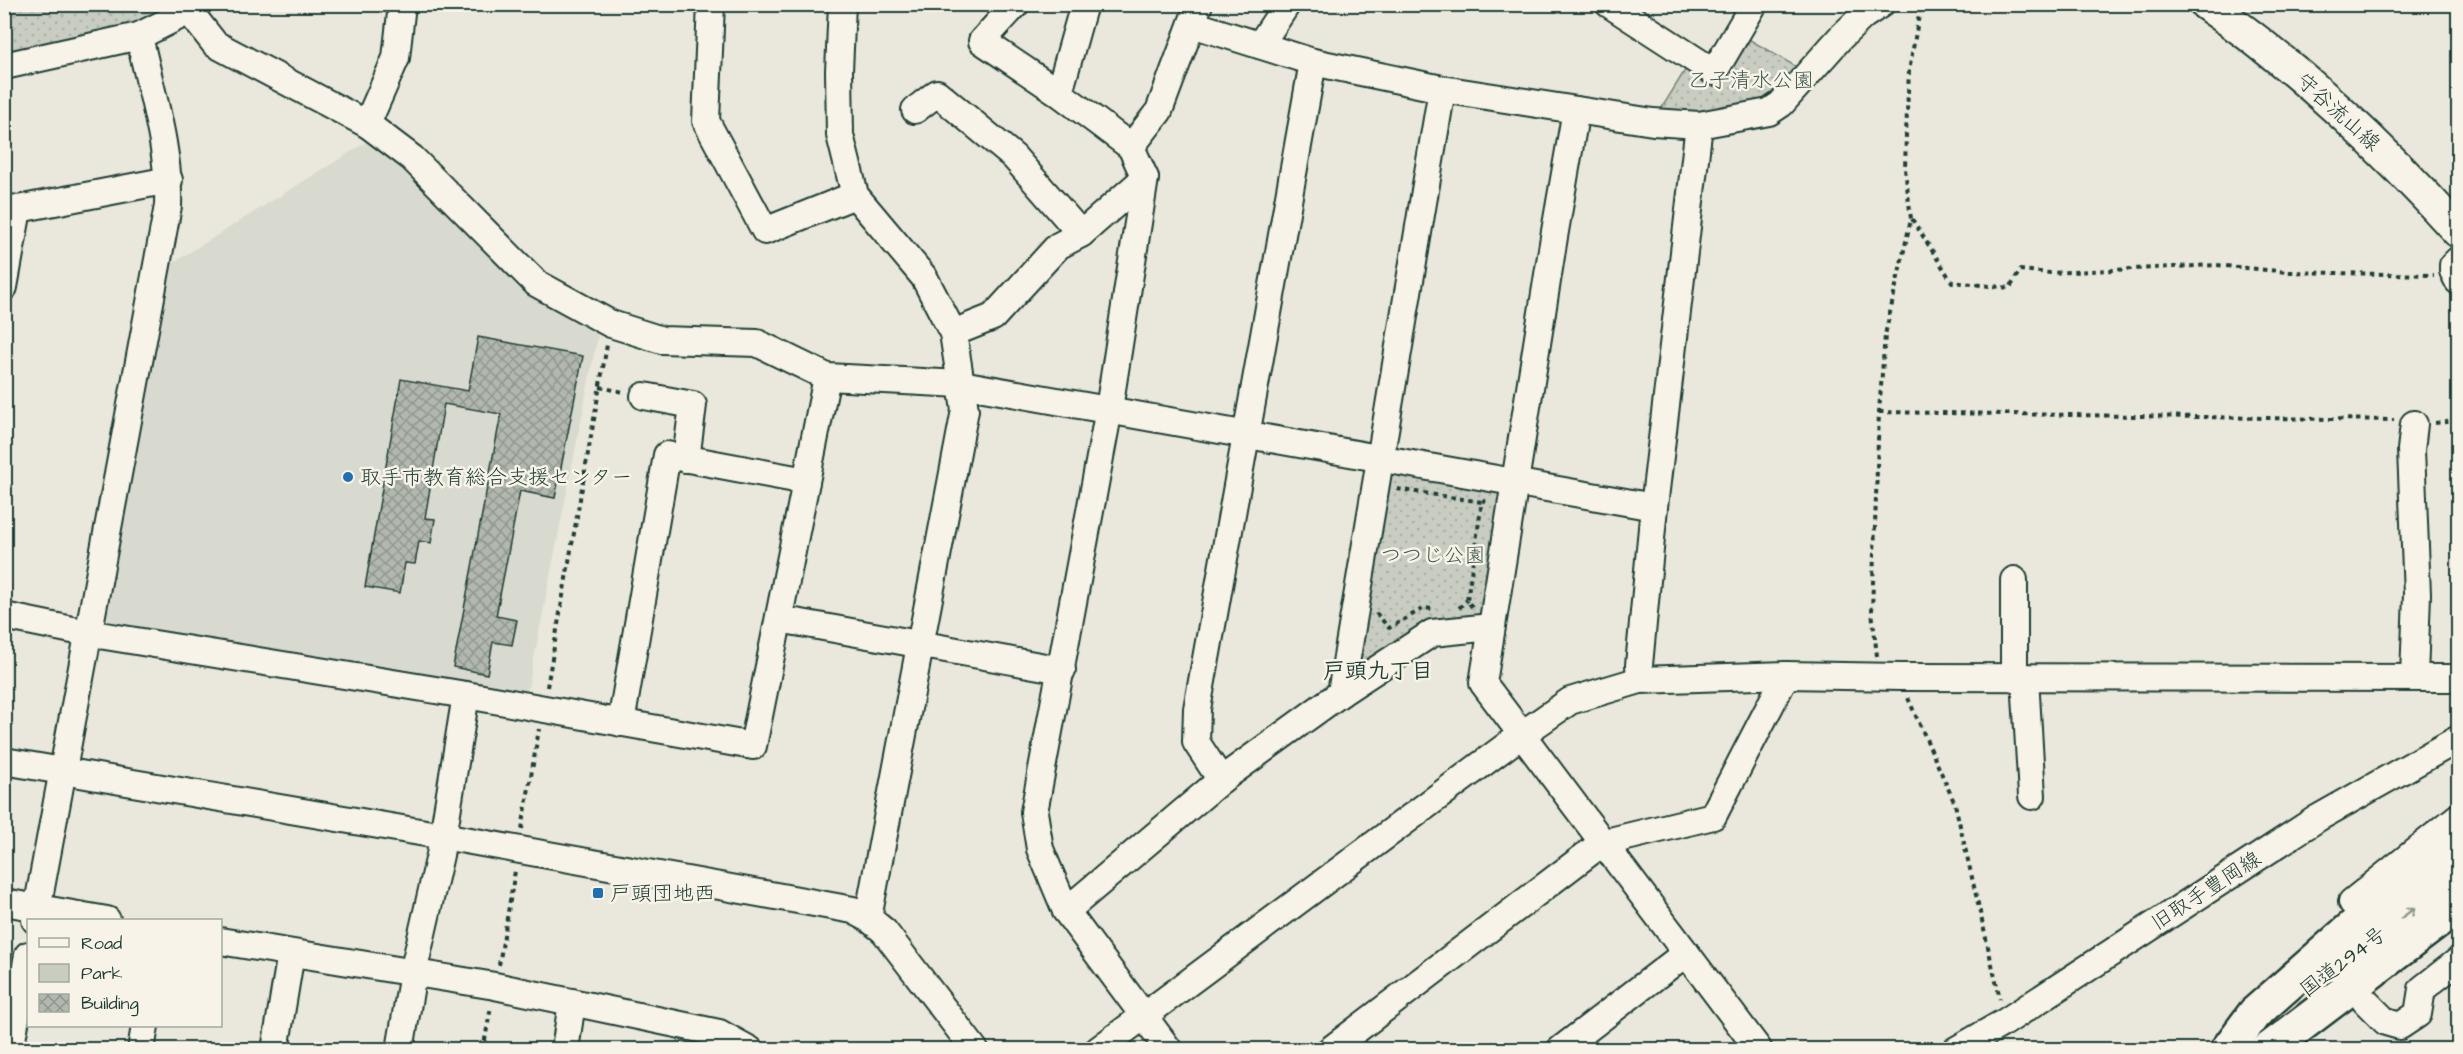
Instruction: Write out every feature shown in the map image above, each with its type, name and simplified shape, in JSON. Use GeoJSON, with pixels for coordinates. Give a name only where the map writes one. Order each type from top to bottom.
{"type":"FeatureCollection","features":[{"type":"Feature","properties":{"kind":"highway"},"geometry":{"type":"LineString","coordinates":[[2228,1049],[2254,1014],[2371,911],[2458,844]]}},
{"type":"Feature","properties":{"kind":"highway","name":"国道294号"},"geometry":{"type":"LineString","coordinates":[[2228,1049],[2458,875]]}},
{"type":"Feature","properties":{"kind":"highway","name":"国道294号"},"geometry":{"type":"LineString","coordinates":[[2268,1050],[2458,906]]}},
{"type":"Feature","properties":{"kind":"highway"},"geometry":{"type":"LineString","coordinates":[[2298,1050],[2458,932]]}},
{"type":"Feature","properties":{"kind":"main road","name":"守谷流山線"},"geometry":{"type":"LineString","coordinates":[[2206,4],[2319,94],[2388,157],[2458,231]]}},
{"type":"Feature","properties":{"kind":"street"},"geometry":{"type":"LineString","coordinates":[[367,124],[396,58],[402,4]]}},
{"type":"Feature","properties":{"kind":"street"},"geometry":{"type":"LineString","coordinates":[[711,4],[706,121],[765,231],[855,195]]}},
{"type":"Feature","properties":{"kind":"street"},"geometry":{"type":"LineString","coordinates":[[842,4],[839,70],[840,135],[855,195],[924,277],[953,333],[965,410],[868,918]]}},
{"type":"Feature","properties":{"kind":"street"},"geometry":{"type":"LineString","coordinates":[[1016,4],[982,41],[1059,93],[1131,147],[1145,178],[1109,408],[1034,812],[1040,849],[1066,911],[1169,1050]]}},
{"type":"Feature","properties":{"kind":"street"},"geometry":{"type":"LineString","coordinates":[[1059,93],[1084,4]]}},
{"type":"Feature","properties":{"kind":"street"},"geometry":{"type":"LineString","coordinates":[[1260,45],[1287,4]]}},
{"type":"Feature","properties":{"kind":"street"},"geometry":{"type":"LineString","coordinates":[[1609,4],[1714,72],[1754,4]]}},
{"type":"Feature","properties":{"kind":"street"},"geometry":{"type":"LineString","coordinates":[[1131,147],[1159,111],[1195,14],[1260,45],[1313,62],[1442,88],[1576,110],[1653,122],[1699,125],[1769,112],[1781,104],[1840,38],[1863,16],[1881,4]]}},
{"type":"Feature","properties":{"kind":"street"},"geometry":{"type":"LineString","coordinates":[[4,66],[139,36],[188,8],[215,44],[367,124],[412,158],[536,283],[611,324],[662,340],[758,343],[827,377],[961,384],[1109,408],[1247,435],[1654,507]]}},
{"type":"Feature","properties":{"kind":"street"},"geometry":{"type":"LineString","coordinates":[[36,914],[168,206],[169,180],[139,36]]}},
{"type":"Feature","properties":{"kind":"street"},"geometry":{"type":"LineString","coordinates":[[1221,780],[1196,742],[1197,709],[1313,62]]}},
{"type":"Feature","properties":{"kind":"street"},"geometry":{"type":"LineString","coordinates":[[1341,693],[1442,88]]}},
{"type":"Feature","properties":{"kind":"street"},"geometry":{"type":"LineString","coordinates":[[915,110],[937,93],[1014,157],[1081,234]]}},
{"type":"Feature","properties":{"kind":"street"},"geometry":{"type":"LineString","coordinates":[[1576,110],[1491,627],[1484,683],[1759,1050]]}},
{"type":"Feature","properties":{"kind":"street"},"geometry":{"type":"LineString","coordinates":[[1640,680],[1639,664],[1654,507],[1699,125]]}},
{"type":"Feature","properties":{"kind":"street"},"geometry":{"type":"LineString","coordinates":[[953,333],[993,316],[1058,246],[1081,234],[1145,178]]}},
{"type":"Feature","properties":{"kind":"street"},"geometry":{"type":"LineString","coordinates":[[4,287],[11,208],[169,180]]}},
{"type":"Feature","properties":{"kind":"street"},"geometry":{"type":"LineString","coordinates":[[4,616],[87,633],[465,695],[753,746],[827,377]]}},
{"type":"Feature","properties":{"kind":"street"},"geometry":{"type":"LineString","coordinates":[[644,396],[693,405],[686,459]]}},
{"type":"Feature","properties":{"kind":"street"},"geometry":{"type":"LineString","coordinates":[[2414,424],[2411,450],[2417,594],[2414,677]]}},
{"type":"Feature","properties":{"kind":"street"},"geometry":{"type":"LineString","coordinates":[[621,723],[667,455],[806,481]]}},
{"type":"Feature","properties":{"kind":"street"},"geometry":{"type":"LineString","coordinates":[[2014,580],[2019,678],[2032,796]]}},
{"type":"Feature","properties":{"kind":"street"},"geometry":{"type":"LineString","coordinates":[[779,619],[1062,670]]}},
{"type":"Feature","properties":{"kind":"street"},"geometry":{"type":"LineString","coordinates":[[1066,911],[1221,780],[1341,693],[1432,633],[1491,627]]}},
{"type":"Feature","properties":{"kind":"street"},"geometry":{"type":"LineString","coordinates":[[1330,1050],[1602,843],[1713,816],[1786,675]]}},
{"type":"Feature","properties":{"kind":"street"},"geometry":{"type":"LineString","coordinates":[[1098,1050],[1570,701],[1640,680],[1786,675],[2019,678],[2458,678]]}},
{"type":"Feature","properties":{"kind":"street"},"geometry":{"type":"LineString","coordinates":[[400,1050],[413,972],[443,836],[465,695]]}},
{"type":"Feature","properties":{"kind":"street","name":"旧取手豊岡線"},"geometry":{"type":"LineString","coordinates":[[1956,1050],[2005,1022],[2318,818],[2458,739]]}},
{"type":"Feature","properties":{"kind":"street"},"geometry":{"type":"LineString","coordinates":[[4,761],[443,836],[853,910],[884,931],[899,948],[975,1050]]}},
{"type":"Feature","properties":{"kind":"street"},"geometry":{"type":"LineString","coordinates":[[2352,902],[2458,817]]}},
{"type":"Feature","properties":{"kind":"street"},"geometry":{"type":"LineString","coordinates":[[4,902],[36,914],[87,919]]}},
{"type":"Feature","properties":{"kind":"street"},"geometry":{"type":"LineString","coordinates":[[222,941],[413,972],[572,1002],[719,1033],[750,1050]]}},
{"type":"Feature","properties":{"kind":"street"},"geometry":{"type":"LineString","coordinates":[[275,1050],[291,953]]}},
{"type":"Feature","properties":{"kind":"street"},"geometry":{"type":"LineString","coordinates":[[1560,1050],[1686,953]]}},
{"type":"Feature","properties":{"kind":"street"},"geometry":{"type":"LineString","coordinates":[[10,1050],[27,960]]}},
{"type":"Feature","properties":{"kind":"street"},"geometry":{"type":"LineString","coordinates":[[2365,1001],[2386,1022],[2400,1026],[2418,1014],[2422,989],[2458,961]]}},
{"type":"Feature","properties":{"kind":"street"},"geometry":{"type":"LineString","coordinates":[[565,1050],[572,1002]]}},
{"type":"Feature","properties":{"kind":"street"},"geometry":{"type":"LineString","coordinates":[[141,1050],[145,1027]]}},
{"type":"Feature","properties":{"kind":"path"},"geometry":{"type":"LineString","coordinates":[[4,6],[12,4]]}},
{"type":"Feature","properties":{"kind":"path"},"geometry":{"type":"LineString","coordinates":[[1921,4],[1910,71],[1905,133],[1905,169],[1911,219],[1886,334],[1880,412],[1872,611],[1890,677],[1902,684],[1955,804],[2005,1022]]}},
{"type":"Feature","properties":{"kind":"path"},"geometry":{"type":"LineString","coordinates":[[1911,219],[1952,282],[2010,288],[2020,270],[2050,273],[2216,265],[2288,272],[2445,275],[2457,271]]}},
{"type":"Feature","properties":{"kind":"path"},"geometry":{"type":"LineString","coordinates":[[519,850],[611,324]]}},
{"type":"Feature","properties":{"kind":"path"},"geometry":{"type":"LineString","coordinates":[[1880,412],[2410,420],[2414,424],[2458,421]]}},
{"type":"Feature","properties":{"kind":"path"},"geometry":{"type":"LineString","coordinates":[[1394,499],[1396,488],[1482,502]]}},
{"type":"Feature","properties":{"kind":"path"},"geometry":{"type":"LineString","coordinates":[[1454,612],[1467,600]]}},
{"type":"Feature","properties":{"kind":"path"},"geometry":{"type":"LineString","coordinates":[[1372,609],[1389,628],[1424,608],[1434,610]]}},
{"type":"Feature","properties":{"kind":"shaded area","name":"取手市教育総合支援センター"},"geometry":{"type":"Polygon","coordinates":[[[373,138],[599,330],[526,698],[97,624],[166,267],[373,138]]]}},
{"type":"Feature","properties":{"kind":"green space"},"geometry":{"type":"Polygon","coordinates":[[[4,5],[174,5],[131,28],[5,56],[4,5]]]}},
{"type":"Feature","properties":{"kind":"green space","name":"乙子清水公園"},"geometry":{"type":"Polygon","coordinates":[[[1738,33],[1807,73],[1781,104],[1653,122],[1692,59],[1714,71],[1738,33]]]}},
{"type":"Feature","properties":{"kind":"green space","name":"つつじ公園"},"geometry":{"type":"Polygon","coordinates":[[[1379,458],[1515,482],[1491,627],[1432,633],[1341,693],[1379,458]]]}},
{"type":"Feature","properties":{"kind":"building"},"geometry":{"type":"Polygon","coordinates":[[[478,337],[583,356],[555,498],[520,491],[496,616],[517,620],[512,645],[493,642],[487,674],[453,667],[501,414],[444,404],[425,518],[435,519],[431,543],[419,541],[415,564],[405,563],[400,593],[365,587],[401,379],[468,391],[478,337]]]}},
{"type":"Feature","properties":{"kind":"place","name":"取手市教育総合支援センター"},"geometry":{"type":"Point","coordinates":[348,477]}},
{"type":"Feature","properties":{"kind":"place","name":"戸頭団地西"},"geometry":{"type":"Point","coordinates":[598,893]}},
{"type":"Feature","properties":{"kind":"district","name":"戸頭九丁目"},"geometry":{"type":"Point","coordinates":[1378,671]}}]}
